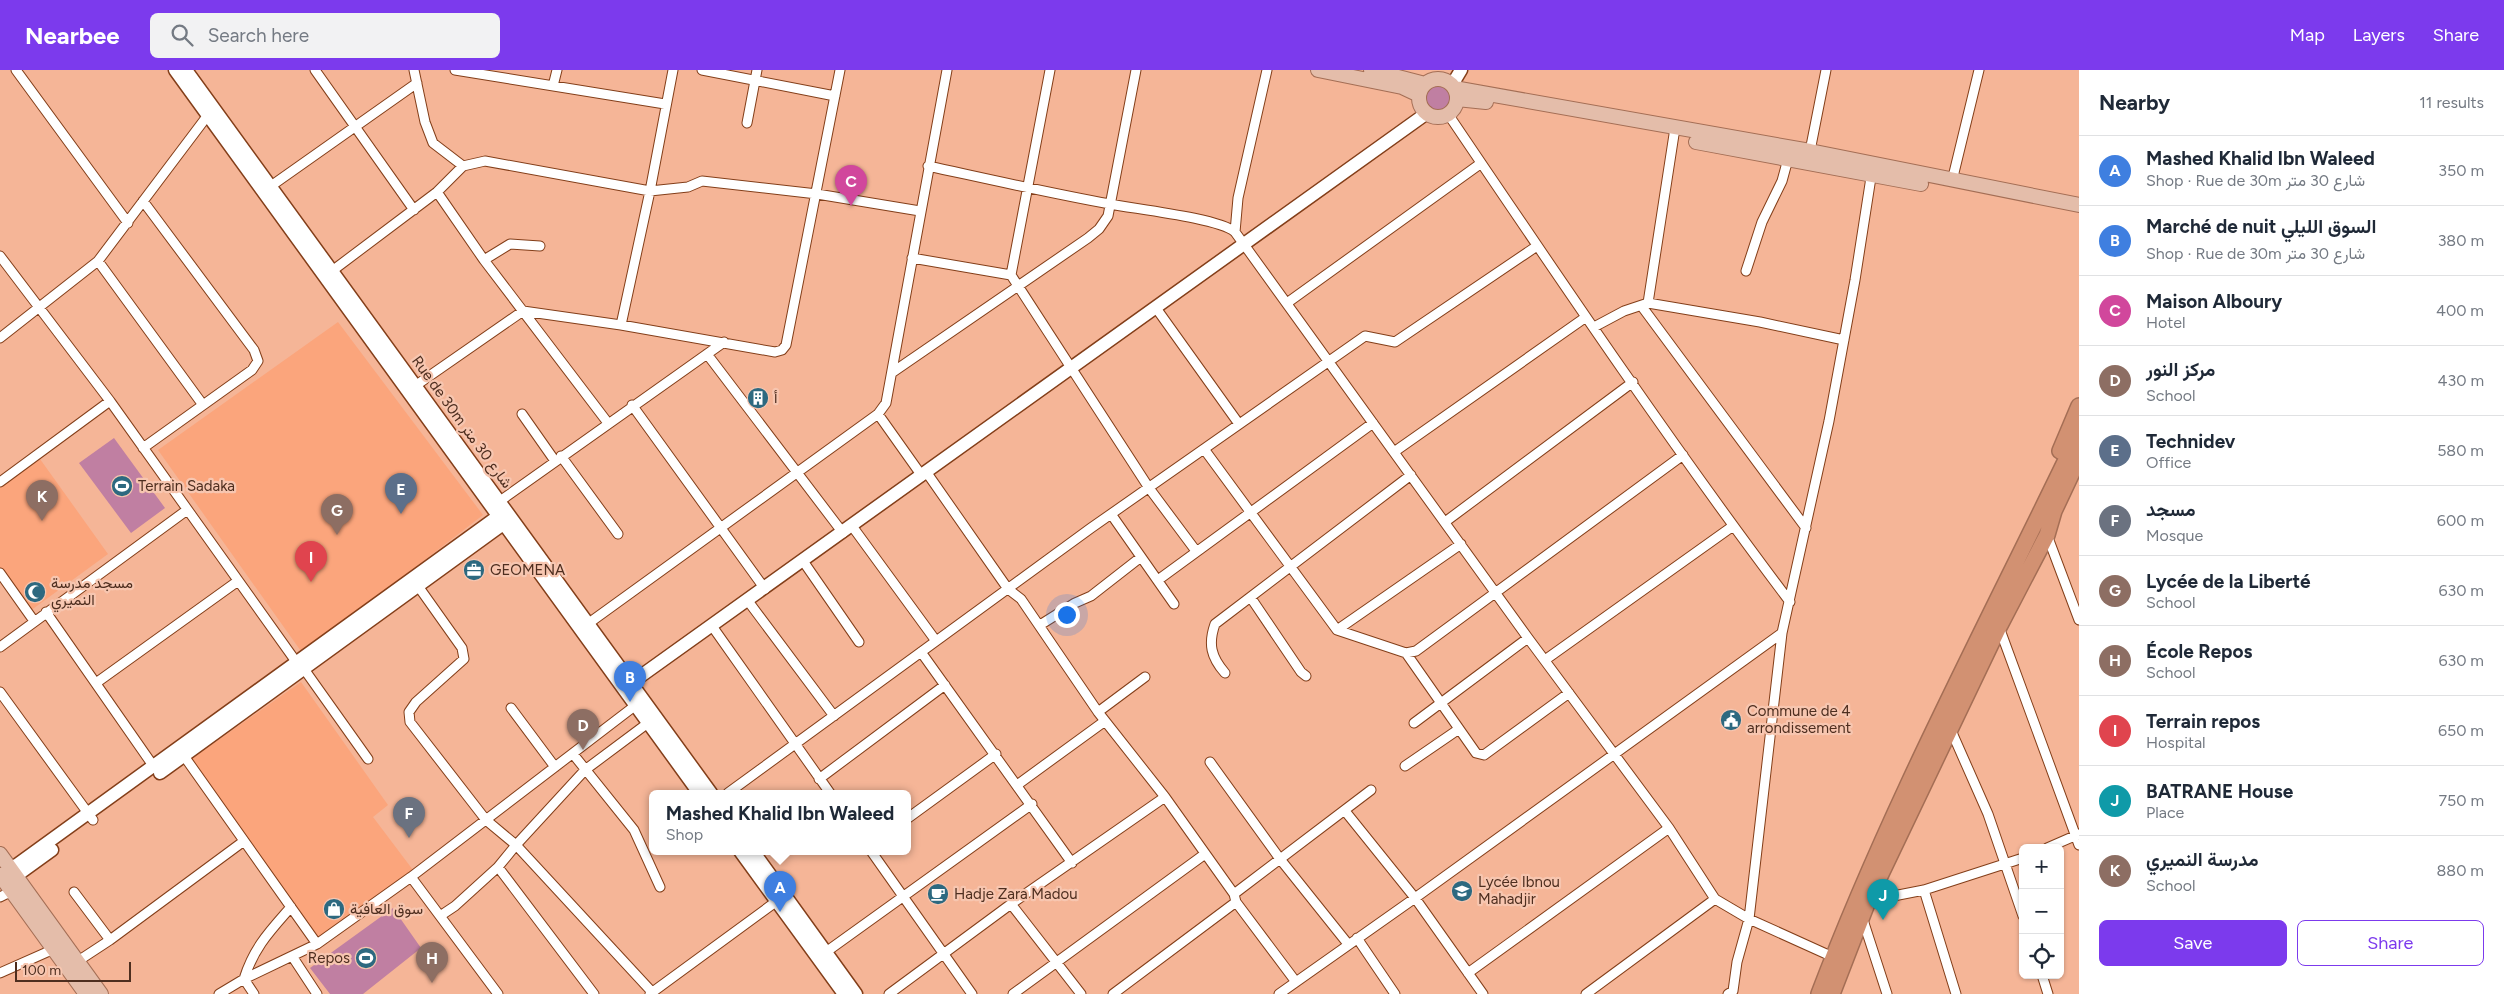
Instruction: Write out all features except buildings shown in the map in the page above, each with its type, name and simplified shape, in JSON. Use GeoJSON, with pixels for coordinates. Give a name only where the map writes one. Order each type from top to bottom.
{"type":"FeatureCollection","features":[{"type":"Feature","properties":{"kind":"highway"},"geometry":{"type":"LineString","coordinates":[[1832,994],[1868,900],[1999,627],[2047,535],[2048,509],[2059,453],[2079,406]]}},
{"type":"Feature","properties":{"kind":"highway"},"geometry":{"type":"LineString","coordinates":[[1819,994],[1847,920],[1912,777],[2075,458],[2079,433]]}},
{"type":"Feature","properties":{"kind":"highway"},"geometry":{"type":"LineString","coordinates":[[2048,509],[2079,477]]}},
{"type":"Feature","properties":{"kind":"main road"},"geometry":{"type":"LineString","coordinates":[[1318,70],[1402,87],[1422,89],[1436,79],[1448,82],[1454,91],[1454,108],[1448,114],[1438,116],[1428,113],[1421,105],[1422,89]]}},
{"type":"Feature","properties":{"kind":"main road"},"geometry":{"type":"LineString","coordinates":[[1371,70],[1422,89]]}},
{"type":"Feature","properties":{"kind":"main road"},"geometry":{"type":"LineString","coordinates":[[1454,91],[1674,133],[1788,159],[1952,181],[2079,205]]}},
{"type":"Feature","properties":{"kind":"main road"},"geometry":{"type":"LineString","coordinates":[[1674,133],[1810,151],[1872,170],[2079,213]]}},
{"type":"Feature","properties":{"kind":"main road"},"geometry":{"type":"LineString","coordinates":[[0,854],[6,884],[86,994]]}},
{"type":"Feature","properties":{"kind":"main road"},"geometry":{"type":"LineString","coordinates":[[6,884],[78,962],[101,994]]}},
{"type":"Feature","properties":{"kind":"street"},"geometry":{"type":"LineString","coordinates":[[16,70],[128,223]]}},
{"type":"Feature","properties":{"kind":"street","name":"Rue de 30m شارع 30 متر"},"geometry":{"type":"LineString","coordinates":[[175,70],[271,186],[415,386],[504,514],[589,623],[628,685],[636,705],[653,720],[697,790]]}},
{"type":"Feature","properties":{"kind":"street","name":"Rue de 30m شارع 30 متر"},"geometry":{"type":"LineString","coordinates":[[186,70],[210,112],[653,720],[709,790]]}},
{"type":"Feature","properties":{"kind":"street"},"geometry":{"type":"LineString","coordinates":[[315,70],[414,210]]}},
{"type":"Feature","properties":{"kind":"street"},"geometry":{"type":"LineString","coordinates":[[414,70],[433,143],[463,166]]}},
{"type":"Feature","properties":{"kind":"street"},"geometry":{"type":"LineString","coordinates":[[455,70],[665,104]]}},
{"type":"Feature","properties":{"kind":"street"},"geometry":{"type":"LineString","coordinates":[[554,86],[556,70]]}},
{"type":"Feature","properties":{"kind":"street"},"geometry":{"type":"LineString","coordinates":[[620,325],[650,190],[673,70]]}},
{"type":"Feature","properties":{"kind":"street"},"geometry":{"type":"LineString","coordinates":[[702,70],[756,75],[835,96]]}},
{"type":"Feature","properties":{"kind":"street"},"geometry":{"type":"LineString","coordinates":[[415,386],[523,312],[620,325],[775,352],[782,350],[786,345],[840,70]]}},
{"type":"Feature","properties":{"kind":"street"},"geometry":{"type":"LineString","coordinates":[[589,623],[878,414],[886,403],[947,70]]}},
{"type":"Feature","properties":{"kind":"street"},"geometry":{"type":"LineString","coordinates":[[1050,70],[1011,275],[1149,488],[1196,551]]}},
{"type":"Feature","properties":{"kind":"street"},"geometry":{"type":"LineString","coordinates":[[893,372],[1019,287],[1099,229],[1108,216],[1136,70]]}},
{"type":"Feature","properties":{"kind":"street"},"geometry":{"type":"LineString","coordinates":[[1235,232],[1238,198],[1267,70]]}},
{"type":"Feature","properties":{"kind":"street"},"geometry":{"type":"LineString","coordinates":[[1454,91],[1461,70]]}},
{"type":"Feature","properties":{"kind":"street"},"geometry":{"type":"LineString","coordinates":[[1810,151],[1826,70]]}},
{"type":"Feature","properties":{"kind":"street"},"geometry":{"type":"LineString","coordinates":[[1952,181],[1979,70]]}},
{"type":"Feature","properties":{"kind":"street"},"geometry":{"type":"LineString","coordinates":[[747,123],[756,75]]}},
{"type":"Feature","properties":{"kind":"street"},"geometry":{"type":"LineString","coordinates":[[271,186],[417,84]]}},
{"type":"Feature","properties":{"kind":"street"},"geometry":{"type":"LineString","coordinates":[[0,338],[98,261],[210,112]]}},
{"type":"Feature","properties":{"kind":"street"},"geometry":{"type":"LineString","coordinates":[[628,685],[848,530],[1428,113]]}},
{"type":"Feature","properties":{"kind":"street"},"geometry":{"type":"LineString","coordinates":[[1448,114],[1480,164],[1586,317],[1733,526],[1790,602]]}},
{"type":"Feature","properties":{"kind":"street"},"geometry":{"type":"LineString","coordinates":[[1674,133],[1648,303],[1643,308],[1806,528]]}},
{"type":"Feature","properties":{"kind":"street"},"geometry":{"type":"LineString","coordinates":[[1746,272],[1762,222],[1782,181],[1788,159]]}},
{"type":"Feature","properties":{"kind":"street"},"geometry":{"type":"LineString","coordinates":[[332,271],[437,192],[463,166],[485,161],[650,190],[688,187],[702,181],[817,194],[920,211]]}},
{"type":"Feature","properties":{"kind":"street"},"geometry":{"type":"LineString","coordinates":[[1287,303],[1480,164]]}},
{"type":"Feature","properties":{"kind":"street"},"geometry":{"type":"LineString","coordinates":[[928,166],[1027,188],[1194,219],[1226,227],[1235,232],[1528,638],[1669,828],[1715,899],[1749,919],[1833,957]]}},
{"type":"Feature","properties":{"kind":"street"},"geometry":{"type":"LineString","coordinates":[[1731,993],[1749,919],[1782,633],[1806,528],[1844,340],[1872,170]]}},
{"type":"Feature","properties":{"kind":"street"},"geometry":{"type":"LineString","coordinates":[[437,192],[484,260],[608,423]]}},
{"type":"Feature","properties":{"kind":"street"},"geometry":{"type":"LineString","coordinates":[[143,201],[254,350],[258,361],[252,370],[144,448]]}},
{"type":"Feature","properties":{"kind":"street"},"geometry":{"type":"LineString","coordinates":[[484,260],[510,244],[540,246]]}},
{"type":"Feature","properties":{"kind":"street"},"geometry":{"type":"LineString","coordinates":[[732,790],[1111,514],[1328,362],[1368,335],[1395,342],[1537,246]]}},
{"type":"Feature","properties":{"kind":"street"},"geometry":{"type":"LineString","coordinates":[[0,256],[110,401],[368,759]]}},
{"type":"Feature","properties":{"kind":"street"},"geometry":{"type":"LineString","coordinates":[[912,258],[1011,275]]}},
{"type":"Feature","properties":{"kind":"street"},"geometry":{"type":"LineString","coordinates":[[98,261],[203,405]]}},
{"type":"Feature","properties":{"kind":"street"},"geometry":{"type":"LineString","coordinates":[[1594,327],[1624,311],[1648,303],[1760,322],[1844,340]]}},
{"type":"Feature","properties":{"kind":"street"},"geometry":{"type":"LineString","coordinates":[[1156,308],[1239,424]]}},
{"type":"Feature","properties":{"kind":"street"},"geometry":{"type":"LineString","coordinates":[[1394,452],[1586,317]]}},
{"type":"Feature","properties":{"kind":"street"},"geometry":{"type":"LineString","coordinates":[[6,884],[154,767],[418,586],[504,514],[558,458],[724,342]]}},
{"type":"Feature","properties":{"kind":"street"},"geometry":{"type":"LineString","coordinates":[[706,354],[798,472],[848,530],[936,641]]}},
{"type":"Feature","properties":{"kind":"street"},"geometry":{"type":"LineString","coordinates":[[1445,522],[1633,382]]}},
{"type":"Feature","properties":{"kind":"street"},"geometry":{"type":"LineString","coordinates":[[0,482],[110,401]]}},
{"type":"Feature","properties":{"kind":"street"},"geometry":{"type":"LineString","coordinates":[[632,405],[765,589]]}},
{"type":"Feature","properties":{"kind":"street"},"geometry":{"type":"LineString","coordinates":[[522,414],[618,534]]}},
{"type":"Feature","properties":{"kind":"street"},"geometry":{"type":"LineString","coordinates":[[878,414],[925,474],[1008,589],[1021,599],[1098,712],[1165,797],[1296,982]]}},
{"type":"Feature","properties":{"kind":"street"},"geometry":{"type":"LineString","coordinates":[[1158,580],[1373,423]]}},
{"type":"Feature","properties":{"kind":"street"},"geometry":{"type":"LineString","coordinates":[[1204,449],[1249,513],[1337,630],[1406,654],[1416,651],[1497,593],[1683,455]]}},
{"type":"Feature","properties":{"kind":"street"},"geometry":{"type":"LineString","coordinates":[[1225,673],[1211,654],[1210,639],[1215,624],[1411,475]]}},
{"type":"Feature","properties":{"kind":"street"},"geometry":{"type":"LineString","coordinates":[[0,647],[187,510]]}},
{"type":"Feature","properties":{"kind":"street"},"geometry":{"type":"LineString","coordinates":[[91,817],[184,756],[504,514]]}},
{"type":"Feature","properties":{"kind":"street"},"geometry":{"type":"LineString","coordinates":[[1111,514],[1174,604]]}},
{"type":"Feature","properties":{"kind":"street"},"geometry":{"type":"LineString","coordinates":[[1545,660],[1733,526]]}},
{"type":"Feature","properties":{"kind":"street"},"geometry":{"type":"LineString","coordinates":[[2047,535],[2079,620]]}},
{"type":"Feature","properties":{"kind":"street"},"geometry":{"type":"LineString","coordinates":[[1337,630],[1461,544]]}},
{"type":"Feature","properties":{"kind":"street"},"geometry":{"type":"LineString","coordinates":[[1040,625],[1075,603],[1092,596],[1141,557]]}},
{"type":"Feature","properties":{"kind":"street"},"geometry":{"type":"LineString","coordinates":[[803,561],[859,642]]}},
{"type":"Feature","properties":{"kind":"street"},"geometry":{"type":"LineString","coordinates":[[0,573],[34,621]]}},
{"type":"Feature","properties":{"kind":"street"},"geometry":{"type":"LineString","coordinates":[[96,683],[238,581]]}},
{"type":"Feature","properties":{"kind":"street"},"geometry":{"type":"LineString","coordinates":[[418,586],[462,648],[464,659],[416,702],[409,712],[410,722],[486,820],[516,845],[651,993],[781,899]]}},
{"type":"Feature","properties":{"kind":"street"},"geometry":{"type":"LineString","coordinates":[[1251,598],[1301,672],[1306,676]]}},
{"type":"Feature","properties":{"kind":"street"},"geometry":{"type":"LineString","coordinates":[[748,600],[834,716]]}},
{"type":"Feature","properties":{"kind":"street"},"geometry":{"type":"LineString","coordinates":[[46,612],[154,767]]}},
{"type":"Feature","properties":{"kind":"street"},"geometry":{"type":"LineString","coordinates":[[712,626],[828,790]]}},
{"type":"Feature","properties":{"kind":"street"},"geometry":{"type":"LineString","coordinates":[[1999,627],[2077,835],[2079,845]]}},
{"type":"Feature","properties":{"kind":"street"},"geometry":{"type":"LineString","coordinates":[[1279,994],[1782,633]]}},
{"type":"Feature","properties":{"kind":"street"},"geometry":{"type":"LineString","coordinates":[[1414,723],[1528,638]]}},
{"type":"Feature","properties":{"kind":"street"},"geometry":{"type":"LineString","coordinates":[[921,652],[1032,804],[1072,863]]}},
{"type":"Feature","properties":{"kind":"street"},"geometry":{"type":"LineString","coordinates":[[1406,654],[1476,753],[1484,755],[1569,693]]}},
{"type":"Feature","properties":{"kind":"street"},"geometry":{"type":"LineString","coordinates":[[1098,712],[1145,677]]}},
{"type":"Feature","properties":{"kind":"street"},"geometry":{"type":"LineString","coordinates":[[819,779],[945,685]]}},
{"type":"Feature","properties":{"kind":"street"},"geometry":{"type":"LineString","coordinates":[[0,692],[91,817]]}},
{"type":"Feature","properties":{"kind":"street"},"geometry":{"type":"LineString","coordinates":[[219,994],[244,978],[317,944],[411,878],[636,705]]}},
{"type":"Feature","properties":{"kind":"street"},"geometry":{"type":"LineString","coordinates":[[511,708],[555,768]]}},
{"type":"Feature","properties":{"kind":"street"},"geometry":{"type":"LineString","coordinates":[[440,916],[455,906],[498,867],[586,770],[653,720]]}},
{"type":"Feature","properties":{"kind":"street"},"geometry":{"type":"LineString","coordinates":[[1017,785],[1105,721]]}},
{"type":"Feature","properties":{"kind":"street"},"geometry":{"type":"LineString","coordinates":[[1950,728],[1988,814],[2019,904]]}},
{"type":"Feature","properties":{"kind":"street"},"geometry":{"type":"LineString","coordinates":[[1405,766],[1459,730]]}},
{"type":"Feature","properties":{"kind":"street"},"geometry":{"type":"LineString","coordinates":[[573,754],[634,830],[660,886]]}},
{"type":"Feature","properties":{"kind":"street"},"geometry":{"type":"LineString","coordinates":[[911,816],[996,754]]}},
{"type":"Feature","properties":{"kind":"street"},"geometry":{"type":"LineString","coordinates":[[184,756],[317,944]]}},
{"type":"Feature","properties":{"kind":"street"},"geometry":{"type":"LineString","coordinates":[[1210,762],[1280,859],[1348,944]]}},
{"type":"Feature","properties":{"kind":"street"},"geometry":{"type":"LineString","coordinates":[[1114,994],[1235,898],[1280,859],[1372,790]]}},
{"type":"Feature","properties":{"kind":"street"},"geometry":{"type":"LineString","coordinates":[[889,994],[1011,904],[1165,797]]}},
{"type":"Feature","properties":{"kind":"street"},"geometry":{"type":"LineString","coordinates":[[826,952],[1032,804]]}},
{"type":"Feature","properties":{"kind":"street"},"geometry":{"type":"LineString","coordinates":[[1345,811],[1415,898],[1483,994]]}},
{"type":"Feature","properties":{"kind":"street"},"geometry":{"type":"LineString","coordinates":[[1468,973],[1669,828]]}},
{"type":"Feature","properties":{"kind":"street"},"geometry":{"type":"LineString","coordinates":[[2056,844],[2077,835]]}},
{"type":"Feature","properties":{"kind":"street"},"geometry":{"type":"LineString","coordinates":[[78,962],[244,842]]}},
{"type":"Feature","properties":{"kind":"street"},"geometry":{"type":"LineString","coordinates":[[1013,994],[1206,854]]}},
{"type":"Feature","properties":{"kind":"street"},"geometry":{"type":"LineString","coordinates":[[743,855],[826,952],[856,994]]}},
{"type":"Feature","properties":{"kind":"street"},"geometry":{"type":"LineString","coordinates":[[755,855],[781,899],[844,994]]}},
{"type":"Feature","properties":{"kind":"street"},"geometry":{"type":"LineString","coordinates":[[874,855],[972,994]]}},
{"type":"Feature","properties":{"kind":"street"},"geometry":{"type":"LineString","coordinates":[[1868,900],[1924,890],[2019,860]]}},
{"type":"Feature","properties":{"kind":"street"},"geometry":{"type":"LineString","coordinates":[[498,867],[594,994]]}},
{"type":"Feature","properties":{"kind":"street"},"geometry":{"type":"LineString","coordinates":[[411,878],[498,994]]}},
{"type":"Feature","properties":{"kind":"street"},"geometry":{"type":"LineString","coordinates":[[1924,890],[1956,994]]}},
{"type":"Feature","properties":{"kind":"street"},"geometry":{"type":"LineString","coordinates":[[74,892],[110,940]]}},
{"type":"Feature","properties":{"kind":"street"},"geometry":{"type":"LineString","coordinates":[[1586,994],[1715,899]]}},
{"type":"Feature","properties":{"kind":"street"},"geometry":{"type":"LineString","coordinates":[[1011,904],[1081,994]]}},
{"type":"Feature","properties":{"kind":"street"},"geometry":{"type":"LineString","coordinates":[[244,978],[260,942],[291,907]]}},
{"type":"Feature","properties":{"kind":"street"},"geometry":{"type":"LineString","coordinates":[[1862,917],[1887,994]]}},
{"type":"Feature","properties":{"kind":"street"},"geometry":{"type":"LineString","coordinates":[[1357,938],[1396,994]]}},
{"type":"Feature","properties":{"kind":"street"},"geometry":{"type":"LineString","coordinates":[[0,973],[54,949]]}},
{"type":"Feature","properties":{"kind":"street"},"geometry":{"type":"LineString","coordinates":[[292,956],[318,994]]}},
{"type":"Feature","properties":{"kind":"street"},"geometry":{"type":"LineString","coordinates":[[244,978],[254,994]]}},
{"type":"Feature","properties":{"kind":"street"},"geometry":{"type":"LineString","coordinates":[[2043,979],[2048,994]]}},
{"type":"Feature","properties":{"kind":"shaded area"},"geometry":{"type":"Polygon","coordinates":[[[1437,86],[1446,90],[1450,99],[1446,108],[1437,112],[1428,108],[1424,99],[1428,90],[1437,86]]]}},
{"type":"Feature","properties":{"kind":"shaded area"},"geometry":{"type":"Polygon","coordinates":[[[338,322],[483,515],[303,654],[158,450],[338,322]]]}},
{"type":"Feature","properties":{"kind":"shaded area","name":"Terrain Sadaka"},"geometry":{"type":"Polygon","coordinates":[[[114,438],[165,508],[131,533],[79,463],[114,438]]]}},
{"type":"Feature","properties":{"kind":"shaded area"},"geometry":{"type":"Polygon","coordinates":[[[40,459],[108,554],[30,611],[0,569],[0,488],[40,459]]]}},
{"type":"Feature","properties":{"kind":"shaded area"},"geometry":{"type":"Polygon","coordinates":[[[301,682],[388,805],[373,817],[413,870],[316,939],[190,760],[301,682]]]}},
{"type":"Feature","properties":{"kind":"shaded area","name":"Repos"},"geometry":{"type":"Polygon","coordinates":[[[393,908],[421,948],[363,994],[330,994],[310,968],[393,908]]]}},
{"type":"Feature","properties":{"kind":"place","name":"Maison Alboury"},"geometry":{"type":"Point","coordinates":[851,206]}},
{"type":"Feature","properties":{"kind":"place","name":"أ"},"geometry":{"type":"Point","coordinates":[758,398]}},
{"type":"Feature","properties":{"kind":"place","name":"Terrain Sadaka"},"geometry":{"type":"Point","coordinates":[122,486]}},
{"type":"Feature","properties":{"kind":"place","name":"Technidev"},"geometry":{"type":"Point","coordinates":[401,514]}},
{"type":"Feature","properties":{"kind":"place","name":"مدرسة النميري"},"geometry":{"type":"Point","coordinates":[42,521]}},
{"type":"Feature","properties":{"kind":"place","name":"Lycée de la Liberté"},"geometry":{"type":"Point","coordinates":[337,535]}},
{"type":"Feature","properties":{"kind":"place","name":"GEOMENA"},"geometry":{"type":"Point","coordinates":[474,570]}},
{"type":"Feature","properties":{"kind":"place","name":"Terrain repos"},"geometry":{"type":"Point","coordinates":[311,582]}},
{"type":"Feature","properties":{"kind":"place","name":"مسجد مدرسة النميري"},"geometry":{"type":"Point","coordinates":[35,592]}},
{"type":"Feature","properties":{"kind":"place","name":"Marché de nuit السوق الليلي"},"geometry":{"type":"Point","coordinates":[630,702]}},
{"type":"Feature","properties":{"kind":"place","name":"Commune de 4 arrondissement"},"geometry":{"type":"Point","coordinates":[1731,720]}},
{"type":"Feature","properties":{"kind":"place","name":"مركز النور"},"geometry":{"type":"Point","coordinates":[583,750]}},
{"type":"Feature","properties":{"kind":"place","name":"مسجد"},"geometry":{"type":"Point","coordinates":[409,838]}},
{"type":"Feature","properties":{"kind":"place","name":"Lycée Ibnou Mahadjir"},"geometry":{"type":"Point","coordinates":[1462,891]}},
{"type":"Feature","properties":{"kind":"place","name":"Hadje Zara Madou"},"geometry":{"type":"Point","coordinates":[938,894]}},
{"type":"Feature","properties":{"kind":"place","name":"سوق العافية"},"geometry":{"type":"Point","coordinates":[334,909]}},
{"type":"Feature","properties":{"kind":"place","name":"Mashed Khalid Ibn Waleed"},"geometry":{"type":"Point","coordinates":[780,912]}},
{"type":"Feature","properties":{"kind":"place","name":"BATRANE House"},"geometry":{"type":"Point","coordinates":[1883,920]}},
{"type":"Feature","properties":{"kind":"place","name":"Repos"},"geometry":{"type":"Point","coordinates":[366,958]}},
{"type":"Feature","properties":{"kind":"place","name":"École Repos"},"geometry":{"type":"Point","coordinates":[432,983]}}]}
